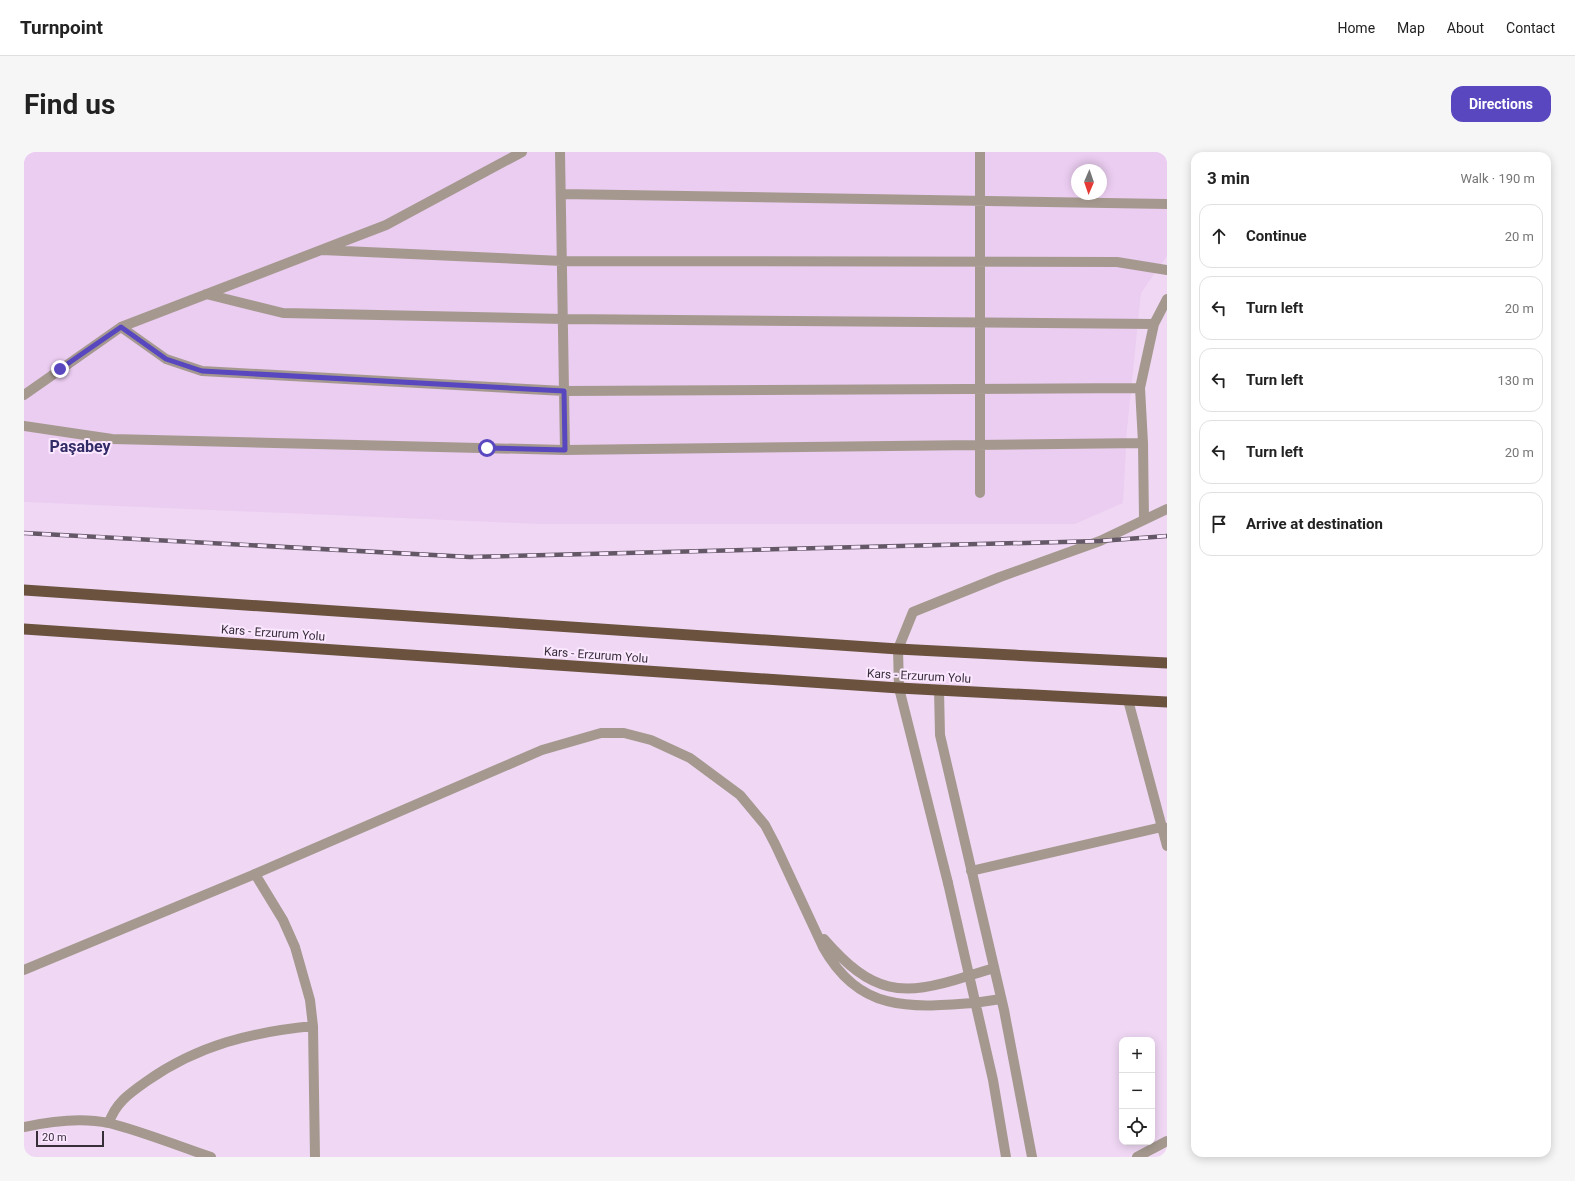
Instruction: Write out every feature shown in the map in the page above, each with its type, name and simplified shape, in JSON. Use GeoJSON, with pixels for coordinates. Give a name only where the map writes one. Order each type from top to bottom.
{"type":"FeatureCollection","features":[{"type":"Feature","properties":{"kind":"highway"},"geometry":{"type":"LineString","coordinates":[[24,590],[898,649],[1167,663]]}},
{"type":"Feature","properties":{"kind":"highway","name":"Kars - Erzurum Yolu"},"geometry":{"type":"LineString","coordinates":[[24,629],[899,688],[1167,702]]}},
{"type":"Feature","properties":{"kind":"street"},"geometry":{"type":"LineString","coordinates":[[24,395],[121,327],[386,226],[522,152]]}},
{"type":"Feature","properties":{"kind":"street"},"geometry":{"type":"LineString","coordinates":[[560,152],[565,450]]}},
{"type":"Feature","properties":{"kind":"street"},"geometry":{"type":"LineString","coordinates":[[980,152],[980,493]]}},
{"type":"Feature","properties":{"kind":"street"},"geometry":{"type":"LineString","coordinates":[[561,194],[1167,204]]}},
{"type":"Feature","properties":{"kind":"street"},"geometry":{"type":"LineString","coordinates":[[322,250],[562,261],[1117,262],[1167,270]]}},
{"type":"Feature","properties":{"kind":"street"},"geometry":{"type":"LineString","coordinates":[[206,294],[283,313],[563,319],[1154,324]]}},
{"type":"Feature","properties":{"kind":"street"},"geometry":{"type":"LineString","coordinates":[[1144,519],[1143,443],[1140,388],[1154,324],[1167,299]]}},
{"type":"Feature","properties":{"kind":"street"},"geometry":{"type":"LineString","coordinates":[[121,327],[166,359],[202,371],[564,391],[1140,388]]}},
{"type":"Feature","properties":{"kind":"street"},"geometry":{"type":"LineString","coordinates":[[24,426],[112,439],[565,450],[1143,443]]}},
{"type":"Feature","properties":{"kind":"street"},"geometry":{"type":"LineString","coordinates":[[1006,1157],[992,1080],[948,884],[899,688],[898,649],[913,612],[1000,577],[1100,541],[1167,509]]}},
{"type":"Feature","properties":{"kind":"street"},"geometry":{"type":"LineString","coordinates":[[938,690],[940,735],[1002,999],[1032,1157]]}},
{"type":"Feature","properties":{"kind":"street"},"geometry":{"type":"LineString","coordinates":[[1128,700],[1165,828],[1167,846]]}},
{"type":"Feature","properties":{"kind":"street"},"geometry":{"type":"LineString","coordinates":[[24,970],[255,874],[542,750],[601,733],[624,733],[651,740],[690,758],[740,795],[765,825],[832,962],[840,972],[860,990],[875,997],[913,1006],[974,1003],[1002,999]]}},
{"type":"Feature","properties":{"kind":"street"},"geometry":{"type":"LineString","coordinates":[[971,871],[1165,828]]}},
{"type":"Feature","properties":{"kind":"street"},"geometry":{"type":"LineString","coordinates":[[255,874],[283,920],[295,947],[310,1000],[314,1026],[315,1157]]}},
{"type":"Feature","properties":{"kind":"street"},"geometry":{"type":"LineString","coordinates":[[816,930],[850,967],[863,976],[900,989],[939,985],[994,968]]}},
{"type":"Feature","properties":{"kind":"street"},"geometry":{"type":"LineString","coordinates":[[109,1123],[115,1109],[122,1100],[170,1065],[221,1043],[248,1035],[314,1026]]}},
{"type":"Feature","properties":{"kind":"street"},"geometry":{"type":"LineString","coordinates":[[24,1127],[58,1121],[77,1120],[109,1123],[211,1157]]}},
{"type":"Feature","properties":{"kind":"street"},"geometry":{"type":"LineString","coordinates":[[1137,1157],[1167,1141]]}},
{"type":"Feature","properties":{"kind":"shaded area"},"geometry":{"type":"Polygon","coordinates":[[[24,152],[1167,152],[1167,256],[1141,293],[1127,430],[1123,503],[1075,524],[539,524],[24,502],[24,152]]]}},
{"type":"Feature","properties":{"kind":"railway"},"geometry":{"type":"LineString","coordinates":[[24,533],[470,557],[1100,541],[1167,536]]}},
{"type":"Feature","properties":{"kind":"district","name":"Paşabey"},"geometry":{"type":"Point","coordinates":[80,446]}},
{"type":"Feature","properties":{"kind":"route"},"geometry":{"type":"LineString","coordinates":[[60,369],[121,327],[166,359],[202,371],[564,391],[565,450],[487,448]]}}]}
